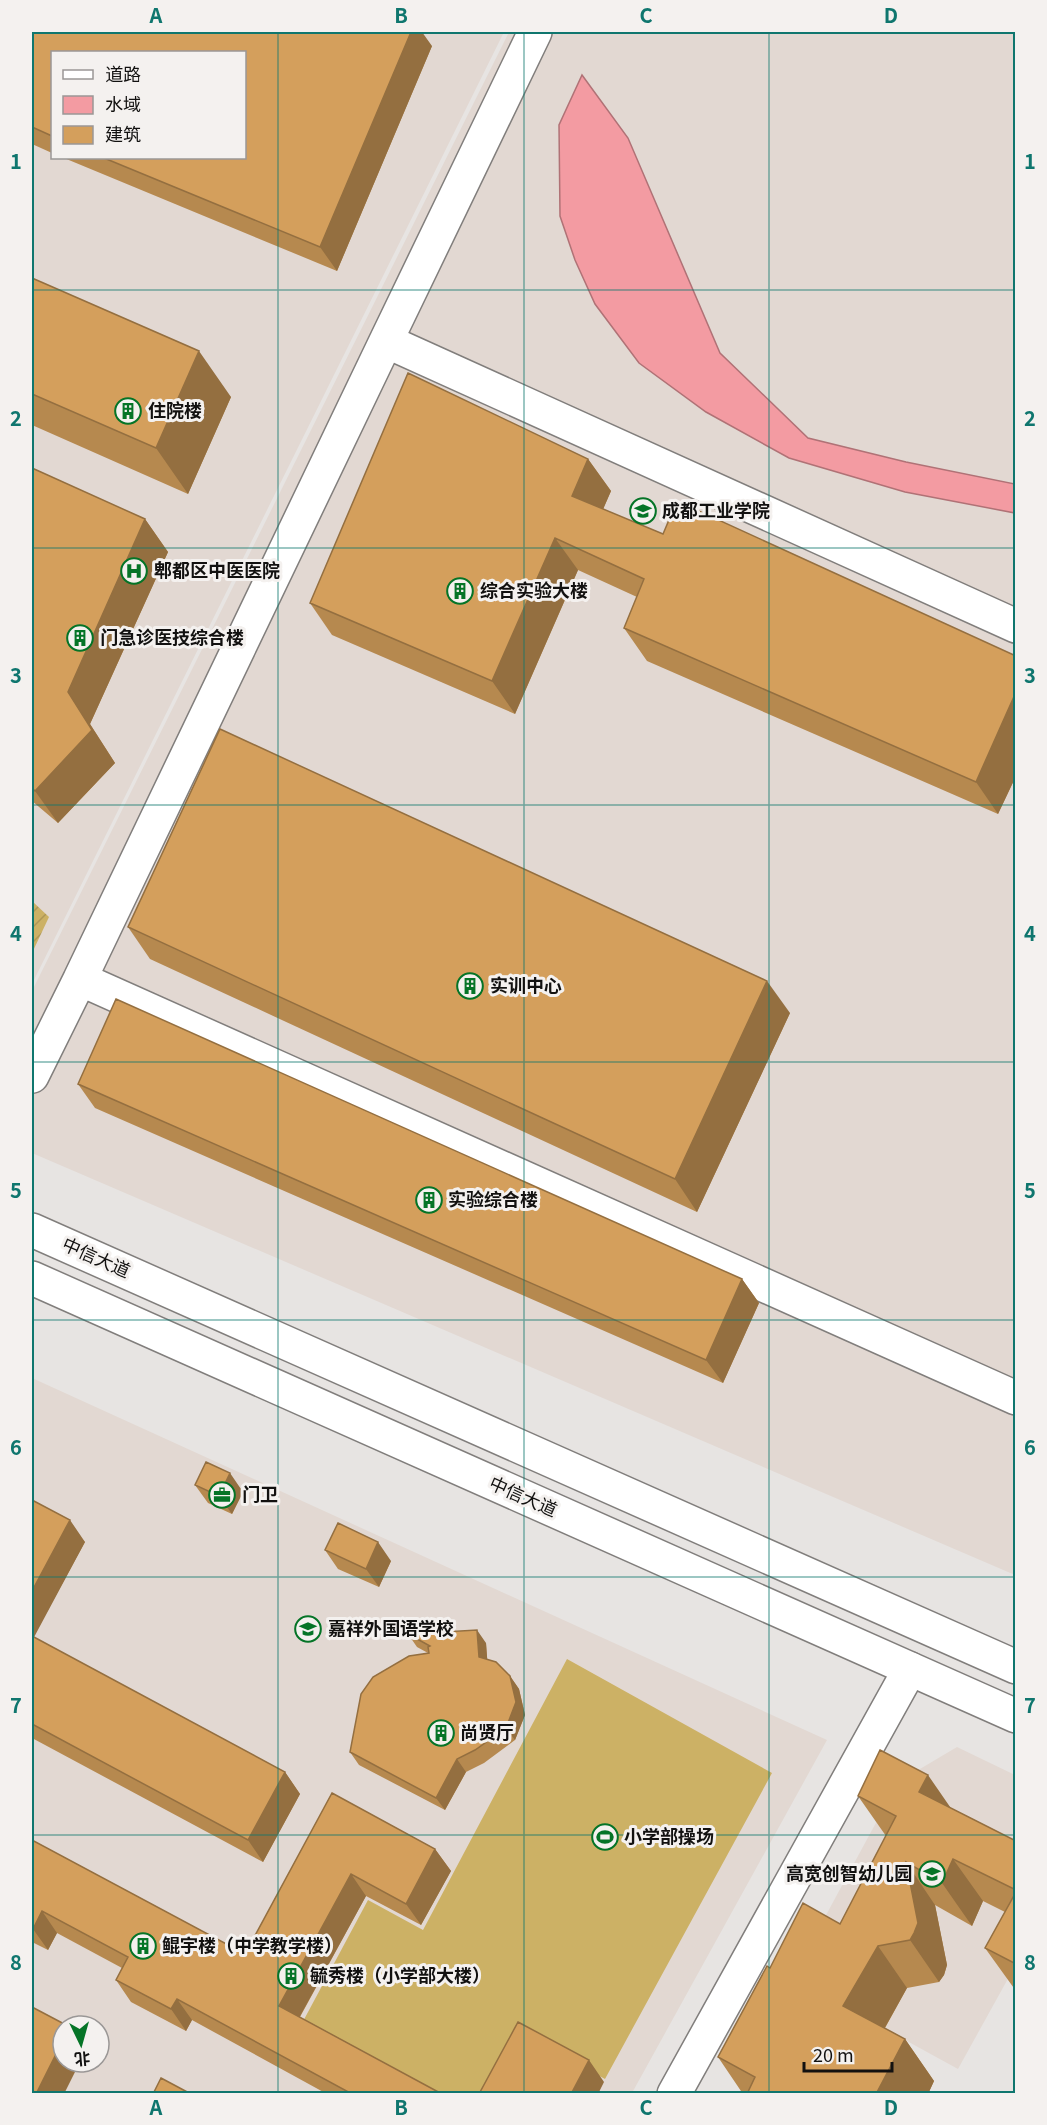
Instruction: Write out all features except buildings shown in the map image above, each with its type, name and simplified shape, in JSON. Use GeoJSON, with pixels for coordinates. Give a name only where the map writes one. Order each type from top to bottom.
{"type":"FeatureCollection","features":[{"type":"Feature","properties":{"kind":"street"},"geometry":{"type":"LineString","coordinates":[[32,1076],[81,979],[535,32]]}},
{"type":"Feature","properties":{"kind":"street"},"geometry":{"type":"LineString","coordinates":[[386,341],[1016,626]]}},
{"type":"Feature","properties":{"kind":"street"},"geometry":{"type":"LineString","coordinates":[[81,979],[1016,1398]]}},
{"type":"Feature","properties":{"kind":"street","name":"中信大道"},"geometry":{"type":"LineString","coordinates":[[32,1230],[1016,1667]]}},
{"type":"Feature","properties":{"kind":"street","name":"中信大道"},"geometry":{"type":"LineString","coordinates":[[32,1278],[1016,1716]]}},
{"type":"Feature","properties":{"kind":"street"},"geometry":{"type":"LineString","coordinates":[[674,2094],[910,1669]]}},
{"type":"Feature","properties":{"kind":"shaded area","name":"郫都区中医医院"},"geometry":{"type":"Polygon","coordinates":[[[32,32],[504,32],[32,984],[32,32]]]}},
{"type":"Feature","properties":{"kind":"shaded area","name":"成都工业学院"},"geometry":{"type":"Polygon","coordinates":[[[509,32],[1015,32],[1015,1575],[32,1153],[32,991],[509,32]]]}},
{"type":"Feature","properties":{"kind":"shaded area"},"geometry":{"type":"Polygon","coordinates":[[[32,901],[49,917],[32,953],[32,901]]]}},
{"type":"Feature","properties":{"kind":"shaded area","name":"嘉祥外国语学校"},"geometry":{"type":"Polygon","coordinates":[[[32,1378],[827,1740],[632,2093],[32,2094],[32,1378]]]}},
{"type":"Feature","properties":{"kind":"shaded area","name":"小学部操场"},"geometry":{"type":"Polygon","coordinates":[[[567,1659],[772,1773],[605,2079],[533,2041],[504,2093],[423,2093],[300,2027],[368,1900],[423,1930],[567,1659]]]}},
{"type":"Feature","properties":{"kind":"shaded area","name":"高宽创智幼儿园"},"geometry":{"type":"Polygon","coordinates":[[[957,1747],[1015,1775],[1015,1966],[958,2069],[792,1978],[898,1782],[957,1747]]]}},
{"type":"Feature","properties":{"kind":"water"},"geometry":{"type":"Polygon","coordinates":[[[582,75],[628,138],[720,353],[808,438],[906,462],[1015,484],[1015,513],[905,492],[789,458],[706,412],[639,363],[595,304],[575,260],[560,216],[559,125],[582,75]]]}},
{"type":"Feature","properties":{"kind":"place","name":"住院楼"},"geometry":{"type":"Point","coordinates":[128,411]}},
{"type":"Feature","properties":{"kind":"place","name":"成都工业学院"},"geometry":{"type":"Point","coordinates":[643,511]}},
{"type":"Feature","properties":{"kind":"place","name":"郫都区中医医院"},"geometry":{"type":"Point","coordinates":[134,571]}},
{"type":"Feature","properties":{"kind":"place","name":"综合实验大楼"},"geometry":{"type":"Point","coordinates":[460,591]}},
{"type":"Feature","properties":{"kind":"place","name":"门急诊医技综合楼"},"geometry":{"type":"Point","coordinates":[80,638]}},
{"type":"Feature","properties":{"kind":"place","name":"实训中心"},"geometry":{"type":"Point","coordinates":[470,986]}},
{"type":"Feature","properties":{"kind":"place","name":"实验综合楼"},"geometry":{"type":"Point","coordinates":[429,1200]}},
{"type":"Feature","properties":{"kind":"place","name":"门卫"},"geometry":{"type":"Point","coordinates":[222,1495]}},
{"type":"Feature","properties":{"kind":"place","name":"嘉祥外国语学校"},"geometry":{"type":"Point","coordinates":[308,1629]}},
{"type":"Feature","properties":{"kind":"place","name":"尚贤厅"},"geometry":{"type":"Point","coordinates":[441,1733]}},
{"type":"Feature","properties":{"kind":"place","name":"小学部操场"},"geometry":{"type":"Point","coordinates":[605,1837]}},
{"type":"Feature","properties":{"kind":"place","name":"高宽创智幼儿园"},"geometry":{"type":"Point","coordinates":[932,1874]}},
{"type":"Feature","properties":{"kind":"place","name":"鲲宇楼（中学教学楼）"},"geometry":{"type":"Point","coordinates":[143,1946]}},
{"type":"Feature","properties":{"kind":"place","name":"毓秀楼（小学部大楼）"},"geometry":{"type":"Point","coordinates":[291,1976]}}]}
